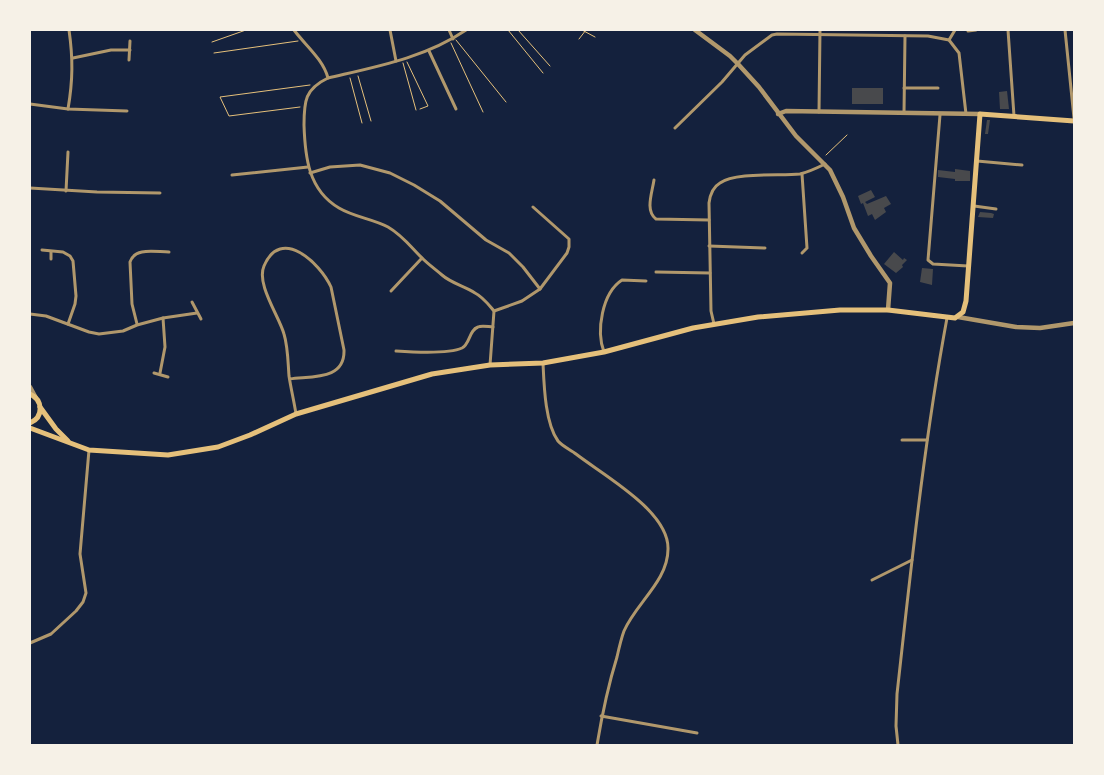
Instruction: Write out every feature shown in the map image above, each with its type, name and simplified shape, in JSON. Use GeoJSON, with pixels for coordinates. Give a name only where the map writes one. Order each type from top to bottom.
{"type":"FeatureCollection","features":[{"type":"Feature","properties":{"kind":"main road"},"geometry":{"type":"LineString","coordinates":[[30,428],[89,450],[168,455],[218,446],[250,435],[296,414],[432,374],[490,366],[544,364],[604,352],[677,332],[758,317],[817,311],[888,310],[947,318],[958,316],[965,308],[978,161],[980,114],[1074,119]]}},
{"type":"Feature","properties":{"kind":"main road"},"geometry":{"type":"LineString","coordinates":[[30,394],[36,398],[40,407],[56,429],[70,443]]}},
{"type":"Feature","properties":{"kind":"main road"},"geometry":{"type":"LineString","coordinates":[[30,423],[38,418],[40,407]]}},
{"type":"Feature","properties":{"kind":"street"},"geometry":{"type":"LineString","coordinates":[[68,109],[72,86],[73,58],[69,30]]}},
{"type":"Feature","properties":{"kind":"street"},"geometry":{"type":"LineString","coordinates":[[294,30],[320,60],[328,78]]}},
{"type":"Feature","properties":{"kind":"street"},"geometry":{"type":"LineString","coordinates":[[390,30],[396,61]]}},
{"type":"Feature","properties":{"kind":"street"},"geometry":{"type":"LineString","coordinates":[[449,30],[452,39]]}},
{"type":"Feature","properties":{"kind":"street"},"geometry":{"type":"LineString","coordinates":[[466,30],[429,51],[328,78],[316,84],[310,92],[304,107],[305,152],[310,173],[318,189],[328,199],[339,208],[386,226],[401,235],[422,258],[444,277],[476,293],[485,300],[494,311],[490,366]]}},
{"type":"Feature","properties":{"kind":"street"},"geometry":{"type":"LineString","coordinates":[[695,30],[738,64],[759,87],[796,136],[825,164],[834,176],[854,228],[890,283],[888,310]]}},
{"type":"Feature","properties":{"kind":"street"},"geometry":{"type":"LineString","coordinates":[[795,30],[796,35]]}},
{"type":"Feature","properties":{"kind":"street"},"geometry":{"type":"LineString","coordinates":[[819,112],[820,30]]}},
{"type":"Feature","properties":{"kind":"street"},"geometry":{"type":"LineString","coordinates":[[949,40],[955,30]]}},
{"type":"Feature","properties":{"kind":"street"},"geometry":{"type":"LineString","coordinates":[[968,30],[976,30]]}},
{"type":"Feature","properties":{"kind":"street"},"geometry":{"type":"LineString","coordinates":[[1008,30],[1014,116]]}},
{"type":"Feature","properties":{"kind":"street"},"geometry":{"type":"LineString","coordinates":[[1065,30],[1074,119]]}},
{"type":"Feature","properties":{"kind":"street"},"geometry":{"type":"LineString","coordinates":[[675,128],[711,93],[745,55],[772,35],[777,34],[928,36],[949,40],[959,53],[966,114]]}},
{"type":"Feature","properties":{"kind":"street"},"geometry":{"type":"LineString","coordinates":[[904,114],[905,36]]}},
{"type":"Feature","properties":{"kind":"street"},"geometry":{"type":"LineString","coordinates":[[129,60],[130,41]]}},
{"type":"Feature","properties":{"kind":"street"},"geometry":{"type":"LineString","coordinates":[[73,58],[111,50],[130,50]]}},
{"type":"Feature","properties":{"kind":"street"},"geometry":{"type":"LineString","coordinates":[[429,51],[456,109]]}},
{"type":"Feature","properties":{"kind":"street"},"geometry":{"type":"LineString","coordinates":[[904,88],[938,88]]}},
{"type":"Feature","properties":{"kind":"street"},"geometry":{"type":"LineString","coordinates":[[30,104],[68,109],[127,111]]}},
{"type":"Feature","properties":{"kind":"street"},"geometry":{"type":"LineString","coordinates":[[778,114],[786,111],[940,115],[980,114]]}},
{"type":"Feature","properties":{"kind":"street"},"geometry":{"type":"LineString","coordinates":[[940,115],[928,260],[933,264],[969,266]]}},
{"type":"Feature","properties":{"kind":"street"},"geometry":{"type":"LineString","coordinates":[[66,191],[68,152]]}},
{"type":"Feature","properties":{"kind":"street"},"geometry":{"type":"LineString","coordinates":[[978,161],[1022,166]]}},
{"type":"Feature","properties":{"kind":"street"},"geometry":{"type":"LineString","coordinates":[[714,325],[710,311],[709,220],[710,197],[715,187],[733,178],[802,174],[825,164]]}},
{"type":"Feature","properties":{"kind":"street"},"geometry":{"type":"LineString","coordinates":[[310,173],[330,167],[360,165],[390,173],[414,185],[440,201],[486,240],[509,253],[540,289]]}},
{"type":"Feature","properties":{"kind":"street"},"geometry":{"type":"LineString","coordinates":[[232,175],[308,168]]}},
{"type":"Feature","properties":{"kind":"street"},"geometry":{"type":"LineString","coordinates":[[802,174],[807,248],[802,253]]}},
{"type":"Feature","properties":{"kind":"street"},"geometry":{"type":"LineString","coordinates":[[654,180],[649,211],[653,218],[656,220],[709,220]]}},
{"type":"Feature","properties":{"kind":"street"},"geometry":{"type":"LineString","coordinates":[[30,188],[66,191],[160,193]]}},
{"type":"Feature","properties":{"kind":"street"},"geometry":{"type":"LineString","coordinates":[[974,206],[996,208]]}},
{"type":"Feature","properties":{"kind":"street"},"geometry":{"type":"LineString","coordinates":[[494,311],[522,301],[540,289],[569,248],[568,239],[533,207]]}},
{"type":"Feature","properties":{"kind":"street"},"geometry":{"type":"LineString","coordinates":[[709,246],[765,248]]}},
{"type":"Feature","properties":{"kind":"street"},"geometry":{"type":"LineString","coordinates":[[290,379],[332,373],[342,365],[344,350],[331,287],[327,279],[322,271],[307,258],[294,250],[286,248],[278,249],[272,253],[263,268],[263,277],[264,286],[284,335],[290,379],[296,414]]}},
{"type":"Feature","properties":{"kind":"street"},"geometry":{"type":"LineString","coordinates":[[42,250],[63,252],[70,256],[73,262],[76,296],[68,324]]}},
{"type":"Feature","properties":{"kind":"street"},"geometry":{"type":"LineString","coordinates":[[50,252],[51,259]]}},
{"type":"Feature","properties":{"kind":"street"},"geometry":{"type":"LineString","coordinates":[[137,325],[132,304],[130,262],[132,257],[140,252],[169,252]]}},
{"type":"Feature","properties":{"kind":"street"},"geometry":{"type":"LineString","coordinates":[[391,291],[422,258]]}},
{"type":"Feature","properties":{"kind":"street"},"geometry":{"type":"LineString","coordinates":[[656,272],[710,273]]}},
{"type":"Feature","properties":{"kind":"street"},"geometry":{"type":"LineString","coordinates":[[604,352],[600,336],[608,294],[622,280],[646,281]]}},
{"type":"Feature","properties":{"kind":"street"},"geometry":{"type":"LineString","coordinates":[[192,302],[201,319]]}},
{"type":"Feature","properties":{"kind":"street"},"geometry":{"type":"LineString","coordinates":[[30,314],[46,316],[99,334],[123,331],[163,318],[198,313]]}},
{"type":"Feature","properties":{"kind":"street"},"geometry":{"type":"LineString","coordinates":[[958,316],[1016,327],[1040,328],[1074,323]]}},
{"type":"Feature","properties":{"kind":"street"},"geometry":{"type":"LineString","coordinates":[[160,373],[165,347],[163,318]]}},
{"type":"Feature","properties":{"kind":"street"},"geometry":{"type":"LineString","coordinates":[[898,745],[896,726],[897,694],[912,560],[936,377],[947,318]]}},
{"type":"Feature","properties":{"kind":"street"},"geometry":{"type":"LineString","coordinates":[[396,352],[438,351],[461,348],[466,345],[479,326],[493,327]]}},
{"type":"Feature","properties":{"kind":"street"},"geometry":{"type":"LineString","coordinates":[[544,364],[544,387],[549,419],[558,441],[650,509],[661,526],[668,547],[667,559],[662,574],[624,631],[602,716],[597,745]]}},
{"type":"Feature","properties":{"kind":"street"},"geometry":{"type":"LineString","coordinates":[[154,372],[168,377]]}},
{"type":"Feature","properties":{"kind":"street"},"geometry":{"type":"LineString","coordinates":[[30,387],[36,398]]}},
{"type":"Feature","properties":{"kind":"street"},"geometry":{"type":"LineString","coordinates":[[902,440],[928,440]]}},
{"type":"Feature","properties":{"kind":"street"},"geometry":{"type":"LineString","coordinates":[[30,643],[51,634],[76,610],[86,593],[80,554],[89,450]]}},
{"type":"Feature","properties":{"kind":"street"},"geometry":{"type":"LineString","coordinates":[[872,580],[912,560]]}},
{"type":"Feature","properties":{"kind":"street"},"geometry":{"type":"LineString","coordinates":[[602,716],[697,733]]}},
{"type":"Feature","properties":{"kind":"path"},"geometry":{"type":"LineString","coordinates":[[212,42],[246,30]]}},
{"type":"Feature","properties":{"kind":"path"},"geometry":{"type":"LineString","coordinates":[[508,30],[543,73]]}},
{"type":"Feature","properties":{"kind":"path"},"geometry":{"type":"LineString","coordinates":[[518,30],[550,66]]}},
{"type":"Feature","properties":{"kind":"path"},"geometry":{"type":"LineString","coordinates":[[582,30],[596,38]]}},
{"type":"Feature","properties":{"kind":"path"},"geometry":{"type":"LineString","coordinates":[[579,39],[585,31]]}},
{"type":"Feature","properties":{"kind":"path"},"geometry":{"type":"LineString","coordinates":[[452,39],[506,102]]}},
{"type":"Feature","properties":{"kind":"path"},"geometry":{"type":"LineString","coordinates":[[452,39],[483,112]]}},
{"type":"Feature","properties":{"kind":"path"},"geometry":{"type":"LineString","coordinates":[[214,53],[302,40]]}},
{"type":"Feature","properties":{"kind":"path"},"geometry":{"type":"LineString","coordinates":[[404,59],[428,106],[420,109]]}},
{"type":"Feature","properties":{"kind":"path"},"geometry":{"type":"LineString","coordinates":[[404,59],[416,110]]}},
{"type":"Feature","properties":{"kind":"path"},"geometry":{"type":"LineString","coordinates":[[357,71],[371,121]]}},
{"type":"Feature","properties":{"kind":"path"},"geometry":{"type":"LineString","coordinates":[[349,73],[362,123]]}},
{"type":"Feature","properties":{"kind":"path"},"geometry":{"type":"LineString","coordinates":[[304,107],[229,116],[220,97],[316,84]]}},
{"type":"Feature","properties":{"kind":"path"},"geometry":{"type":"LineString","coordinates":[[826,156],[847,135]]}},
{"type":"Feature","properties":{"kind":"building"},"geometry":{"type":"Polygon","coordinates":[[[852,88],[883,88],[883,104],[852,104],[852,88]]]}},
{"type":"Feature","properties":{"kind":"building"},"geometry":{"type":"Polygon","coordinates":[[[1007,91],[1009,109],[1000,109],[999,92],[1007,91]]]}},
{"type":"Feature","properties":{"kind":"building"},"geometry":{"type":"Polygon","coordinates":[[[987,120],[990,120],[988,134],[985,134],[987,120]]]}},
{"type":"Feature","properties":{"kind":"building"},"geometry":{"type":"Polygon","coordinates":[[[955,169],[970,171],[970,181],[955,181],[955,179],[938,177],[938,170],[955,172],[955,169]]]}},
{"type":"Feature","properties":{"kind":"building"},"geometry":{"type":"Polygon","coordinates":[[[871,190],[875,197],[865,202],[867,204],[886,196],[891,204],[884,208],[886,212],[875,220],[872,214],[868,216],[858,196],[871,190]]]}},
{"type":"Feature","properties":{"kind":"building"},"geometry":{"type":"Polygon","coordinates":[[[980,212],[994,214],[993,218],[978,217],[980,212]]]}},
{"type":"Feature","properties":{"kind":"building"},"geometry":{"type":"Polygon","coordinates":[[[894,252],[903,260],[904,258],[907,260],[896,273],[884,264],[894,252]]]}},
{"type":"Feature","properties":{"kind":"building"},"geometry":{"type":"Polygon","coordinates":[[[922,268],[933,269],[932,285],[920,282],[922,268]]]}}]}
